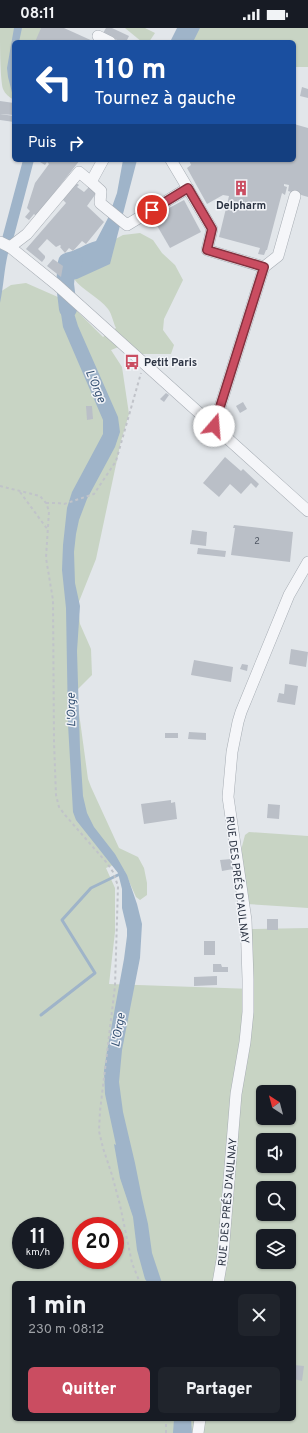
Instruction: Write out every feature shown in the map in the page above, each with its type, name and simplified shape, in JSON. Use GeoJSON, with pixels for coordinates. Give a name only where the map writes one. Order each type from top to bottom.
{"type":"FeatureCollection","features":[{"type":"Feature","properties":{"kind":"street"},"geometry":{"type":"LineString","coordinates":[[98,36],[106,40]]}},
{"type":"Feature","properties":{"kind":"street"},"geometry":{"type":"LineString","coordinates":[[92,182],[99,162]]}},
{"type":"Feature","properties":{"kind":"street"},"geometry":{"type":"LineString","coordinates":[[172,162],[212,229],[207,250],[264,267]]}},
{"type":"Feature","properties":{"kind":"street"},"geometry":{"type":"LineString","coordinates":[[188,188],[127,225],[100,203],[102,191],[79,172],[28,234],[5,245],[69,295],[308,511]]}},
{"type":"Feature","properties":{"kind":"street"},"geometry":{"type":"LineString","coordinates":[[214,426],[264,267],[278,256],[295,196]]}},
{"type":"Feature","properties":{"kind":"street","name":"RUE DES PRÉS D'AULNAY"},"geometry":{"type":"LineString","coordinates":[[218,1281],[223,1254],[236,1094],[245,1042],[248,1012],[246,920],[228,797],[232,752],[241,712],[289,595],[308,562]]}},
{"type":"Feature","properties":{"kind":"street"},"geometry":{"type":"LineString","coordinates":[[198,1433],[200,1421]]}},
{"type":"Feature","properties":{"kind":"path"},"geometry":{"type":"LineString","coordinates":[[46,503],[64,504],[94,494],[116,461],[143,368]]}},
{"type":"Feature","properties":{"kind":"path"},"geometry":{"type":"LineString","coordinates":[[0,486],[40,496],[46,503],[49,511],[46,558],[53,600],[56,795],[59,807],[107,863],[113,872],[118,886],[115,986],[99,1131],[120,1205],[132,1263],[139,1281]]}},
{"type":"Feature","properties":{"kind":"path"},"geometry":{"type":"LineString","coordinates":[[19,490],[48,530]]}},
{"type":"Feature","properties":{"kind":"path"},"geometry":{"type":"LineString","coordinates":[[166,1421],[166,1433]]}},
{"type":"Feature","properties":{"kind":"green space"},"geometry":{"type":"Polygon","coordinates":[[[0,28],[41,28],[38,40],[12,40],[12,99],[3,89],[0,28]]]}},
{"type":"Feature","properties":{"kind":"green space"},"geometry":{"type":"Polygon","coordinates":[[[125,28],[145,28],[155,33],[150,40],[140,40],[125,28]]]}},
{"type":"Feature","properties":{"kind":"green space"},"geometry":{"type":"Polygon","coordinates":[[[192,28],[308,28],[308,67],[296,67],[296,40],[190,40],[192,28]]]}},
{"type":"Feature","properties":{"kind":"green space"},"geometry":{"type":"Polygon","coordinates":[[[140,233],[153,240],[162,253],[175,265],[183,280],[164,319],[163,330],[174,345],[171,354],[138,354],[121,346],[111,350],[122,367],[129,414],[121,441],[96,559],[78,604],[80,624],[91,649],[92,675],[76,691],[88,779],[119,848],[138,857],[144,868],[147,883],[147,895],[140,900],[136,897],[124,870],[113,865],[106,868],[115,888],[115,932],[109,984],[253,989],[249,929],[308,928],[308,1433],[0,1433],[0,292],[11,285],[26,283],[67,301],[103,337],[116,328],[111,313],[96,297],[74,279],[108,243],[123,235],[140,233]]]}},
{"type":"Feature","properties":{"kind":"green space"},"geometry":{"type":"Polygon","coordinates":[[[249,832],[308,836],[308,908],[247,904],[240,854],[245,835],[249,832]]]}},
{"type":"Feature","properties":{"kind":"water"},"geometry":{"type":"Polygon","coordinates":[[[14,28],[22,28],[19,40],[12,40],[12,92],[7,68],[14,28]]]}},
{"type":"Feature","properties":{"kind":"water"},"geometry":{"type":"Polygon","coordinates":[[[177,28],[200,28],[194,40],[171,40],[177,28]]]}},
{"type":"Feature","properties":{"kind":"water"},"geometry":{"type":"Polygon","coordinates":[[[22,162],[33,162],[14,236],[8,252],[0,303],[0,246],[22,162]]]}},
{"type":"Feature","properties":{"kind":"water"},"geometry":{"type":"Polygon","coordinates":[[[123,162],[136,162],[110,264],[77,279],[70,280],[68,285],[63,276],[61,277],[65,253],[96,241],[108,218],[117,193],[123,162]]]}},
{"type":"Feature","properties":{"kind":"water"},"geometry":{"type":"Polygon","coordinates":[[[62,286],[69,297],[78,326],[118,417],[120,432],[115,447],[87,499],[79,520],[76,534],[74,552],[75,583],[80,606],[77,651],[80,749],[83,796],[87,813],[94,827],[115,854],[127,875],[142,924],[140,958],[122,1050],[119,1082],[123,1112],[148,1224],[152,1253],[161,1281],[146,1281],[145,1279],[137,1250],[133,1217],[120,1178],[114,1144],[116,1145],[105,1094],[104,1071],[127,936],[127,929],[122,908],[122,889],[118,873],[76,820],[73,812],[68,724],[66,608],[62,570],[63,545],[67,508],[72,492],[103,434],[103,420],[63,327],[60,307],[62,286]]]}},
{"type":"Feature","properties":{"kind":"water"},"geometry":{"type":"Polygon","coordinates":[[[174,1421],[191,1421],[192,1433],[173,1433],[174,1421]]]}},
{"type":"Feature","properties":{"kind":"building"},"geometry":{"type":"Polygon","coordinates":[[[41,28],[64,28],[91,40],[36,40],[41,28]]]}},
{"type":"Feature","properties":{"kind":"building"},"geometry":{"type":"Polygon","coordinates":[[[106,28],[112,28],[129,36],[127,40],[117,40],[103,33],[106,28]]]}},
{"type":"Feature","properties":{"kind":"building"},"geometry":{"type":"Polygon","coordinates":[[[302,87],[308,89],[308,98],[300,96],[302,87]]]}},
{"type":"Feature","properties":{"kind":"building"},"geometry":{"type":"Polygon","coordinates":[[[0,101],[12,103],[12,115],[0,114],[0,101]]]}},
{"type":"Feature","properties":{"kind":"building"},"geometry":{"type":"Polygon","coordinates":[[[0,114],[12,116],[12,122],[0,120],[0,114]]]}},
{"type":"Feature","properties":{"kind":"building","name":"Delpharm"},"geometry":{"type":"Polygon","coordinates":[[[296,125],[308,128],[308,197],[288,191],[289,185],[284,184],[284,186],[287,187],[285,195],[282,193],[267,250],[264,255],[258,254],[260,248],[219,237],[229,196],[223,195],[207,204],[187,168],[191,165],[190,162],[296,162],[296,125]]]}},
{"type":"Feature","properties":{"kind":"building"},"geometry":{"type":"Polygon","coordinates":[[[40,162],[47,162],[45,165],[40,162]]]}},
{"type":"Feature","properties":{"kind":"building"},"geometry":{"type":"Polygon","coordinates":[[[47,162],[78,162],[36,216],[34,214],[29,220],[25,217],[30,211],[27,208],[35,183],[49,164],[47,162]]]}},
{"type":"Feature","properties":{"kind":"building"},"geometry":{"type":"Polygon","coordinates":[[[76,183],[79,185],[77,187],[84,192],[90,186],[97,192],[87,206],[104,222],[86,244],[82,241],[73,251],[69,248],[65,253],[60,245],[56,247],[47,239],[38,249],[45,256],[42,262],[26,249],[66,203],[62,199],[76,183]]]}},
{"type":"Feature","properties":{"kind":"building"},"geometry":{"type":"Polygon","coordinates":[[[184,200],[201,232],[170,248],[152,217],[184,200]]]}},
{"type":"Feature","properties":{"kind":"building"},"geometry":{"type":"Polygon","coordinates":[[[53,259],[63,266],[61,277],[47,266],[53,259]]]}},
{"type":"Feature","properties":{"kind":"building"},"geometry":{"type":"Polygon","coordinates":[[[166,393],[169,395],[164,402],[160,399],[166,393]]]}},
{"type":"Feature","properties":{"kind":"building"},"geometry":{"type":"Polygon","coordinates":[[[243,402],[247,409],[240,413],[236,406],[243,402]]]}},
{"type":"Feature","properties":{"kind":"building"},"geometry":{"type":"Polygon","coordinates":[[[86,406],[92,406],[93,419],[87,420],[86,406]]]}},
{"type":"Feature","properties":{"kind":"building"},"geometry":{"type":"Polygon","coordinates":[[[225,457],[241,471],[243,469],[259,484],[256,488],[251,483],[241,494],[230,484],[219,497],[203,483],[225,457]]]}},
{"type":"Feature","properties":{"kind":"building"},"geometry":{"type":"Polygon","coordinates":[[[234,525],[293,532],[290,562],[231,555],[235,528],[233,528],[234,525]]]}},
{"type":"Feature","properties":{"kind":"building"},"geometry":{"type":"Polygon","coordinates":[[[192,530],[207,532],[206,546],[190,544],[192,530]]]}},
{"type":"Feature","properties":{"kind":"building"},"geometry":{"type":"Polygon","coordinates":[[[198,548],[226,551],[225,557],[197,554],[198,548]]]}},
{"type":"Feature","properties":{"kind":"building"},"geometry":{"type":"Polygon","coordinates":[[[291,649],[308,652],[306,667],[289,664],[291,649]]]}},
{"type":"Feature","properties":{"kind":"building"},"geometry":{"type":"Polygon","coordinates":[[[194,660],[233,667],[231,682],[191,675],[194,660]]]}},
{"type":"Feature","properties":{"kind":"building"},"geometry":{"type":"Polygon","coordinates":[[[242,664],[248,665],[247,671],[240,669],[242,664]]]}},
{"type":"Feature","properties":{"kind":"building"},"geometry":{"type":"Polygon","coordinates":[[[285,684],[298,686],[295,705],[277,702],[279,693],[284,694],[285,684]]]}},
{"type":"Feature","properties":{"kind":"building"},"geometry":{"type":"Polygon","coordinates":[[[189,732],[206,733],[206,740],[188,739],[189,732]]]}},
{"type":"Feature","properties":{"kind":"building"},"geometry":{"type":"Polygon","coordinates":[[[165,733],[178,733],[178,738],[165,738],[165,733]]]}},
{"type":"Feature","properties":{"kind":"building"},"geometry":{"type":"Polygon","coordinates":[[[171,800],[171,803],[175,802],[177,819],[144,824],[141,804],[171,800]]]}},
{"type":"Feature","properties":{"kind":"building"},"geometry":{"type":"Polygon","coordinates":[[[268,804],[280,805],[279,819],[267,818],[268,804]]]}},
{"type":"Feature","properties":{"kind":"building"},"geometry":{"type":"Polygon","coordinates":[[[231,859],[233,869],[222,871],[220,860],[231,859]]]}},
{"type":"Feature","properties":{"kind":"building"},"geometry":{"type":"Polygon","coordinates":[[[267,919],[278,919],[278,930],[267,930],[267,919]]]}},
{"type":"Feature","properties":{"kind":"building"},"geometry":{"type":"Polygon","coordinates":[[[204,941],[215,941],[215,955],[204,955],[204,941]]]}},
{"type":"Feature","properties":{"kind":"building"},"geometry":{"type":"Polygon","coordinates":[[[213,964],[221,964],[222,967],[228,967],[228,972],[213,972],[213,964]]]}},
{"type":"Feature","properties":{"kind":"building"},"geometry":{"type":"Polygon","coordinates":[[[217,976],[217,985],[194,986],[194,977],[217,976]]]}},
{"type":"Feature","properties":{"kind":"building"},"geometry":{"type":"Polygon","coordinates":[[[296,1365],[304,1366],[302,1381],[296,1380],[296,1365]]]}},
{"type":"Feature","properties":{"kind":"waterway","name":"L'Orge"},"geometry":{"type":"LineString","coordinates":[[68,309],[65,284],[67,262],[74,261]]}},
{"type":"Feature","properties":{"kind":"waterway"},"geometry":{"type":"LineString","coordinates":[[41,1015],[95,973],[62,920],[91,888],[120,874]]}},
{"type":"Feature","properties":{"kind":"place","name":"Delpharm"},"geometry":{"type":"Point","coordinates":[241,188]}},
{"type":"Feature","properties":{"kind":"place","name":"Petit Paris"},"geometry":{"type":"Point","coordinates":[132,362]}},
{"type":"Feature","properties":{"kind":"route"},"geometry":{"type":"LineString","coordinates":[[152,210],[188,188],[212,229],[207,250],[264,267],[214,426]]}}]}
